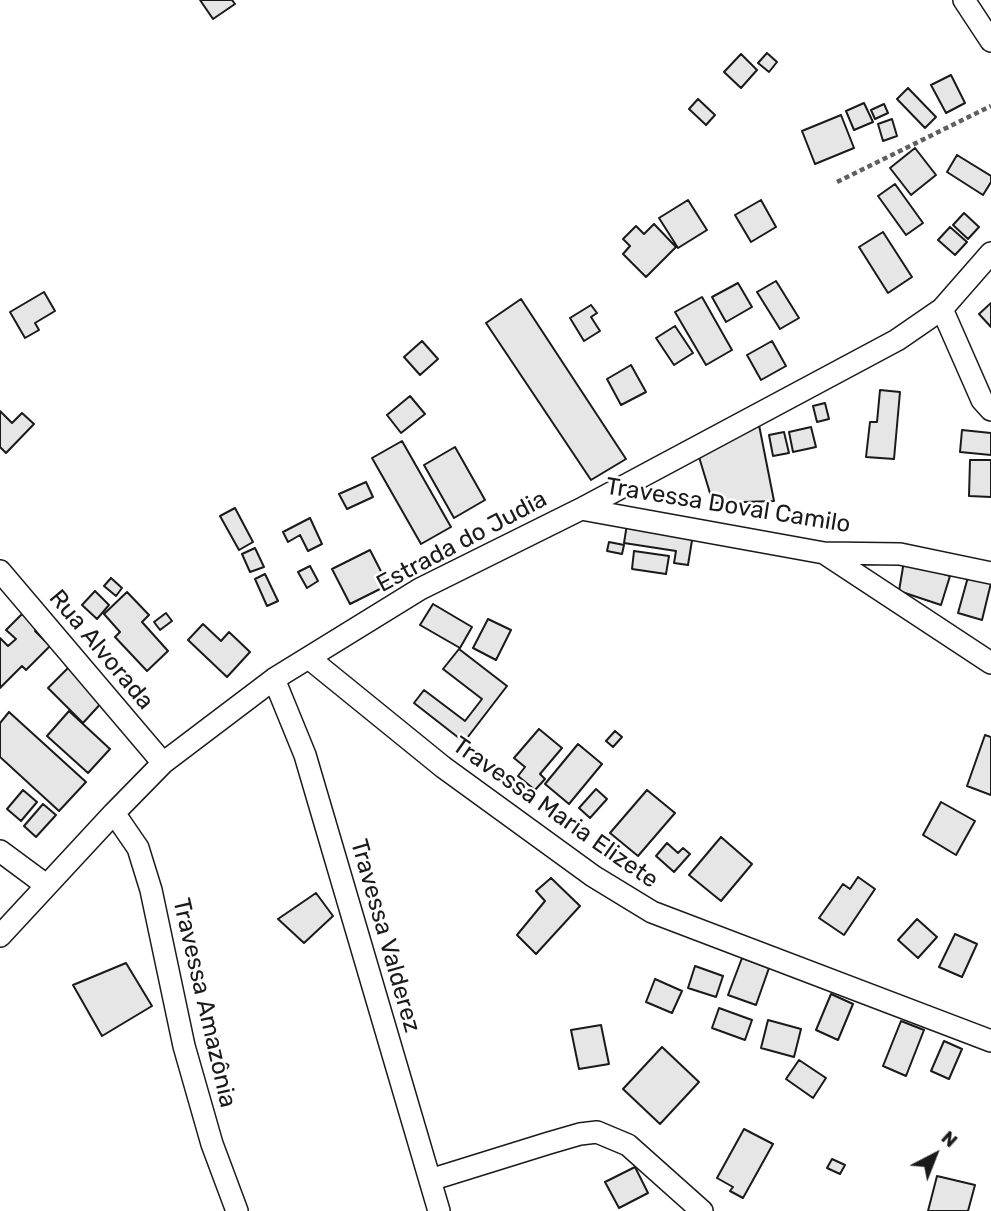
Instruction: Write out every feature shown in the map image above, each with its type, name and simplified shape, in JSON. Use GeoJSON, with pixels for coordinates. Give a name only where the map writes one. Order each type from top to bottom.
{"type":"FeatureCollection","features":[{"type":"Feature","properties":{"kind":"street"},"geometry":{"type":"LineString","coordinates":[[964,0],[991,41]]}},
{"type":"Feature","properties":{"kind":"street","name":"Estrada do Judia"},"geometry":{"type":"LineString","coordinates":[[0,936],[163,763],[274,679],[420,589],[581,509],[743,420],[870,356],[942,309],[991,253]]}},
{"type":"Feature","properties":{"kind":"street"},"geometry":{"type":"LineString","coordinates":[[942,309],[982,400],[991,410]]}},
{"type":"Feature","properties":{"kind":"street","name":"Travessa Doval Camilo"},"geometry":{"type":"LineString","coordinates":[[581,509],[824,553],[900,554],[991,573]]}},
{"type":"Feature","properties":{"kind":"street"},"geometry":{"type":"LineString","coordinates":[[824,553],[991,663]]}},
{"type":"Feature","properties":{"kind":"street","name":"Rua Alvorada"},"geometry":{"type":"LineString","coordinates":[[0,571],[163,763]]}},
{"type":"Feature","properties":{"kind":"street","name":"Travessa Maria Elizete"},"geometry":{"type":"LineString","coordinates":[[310,659],[443,767],[593,876],[652,912],[991,1041]]}},
{"type":"Feature","properties":{"kind":"street","name":"Travessa Valderez"},"geometry":{"type":"LineString","coordinates":[[274,679],[305,755],[439,1211]]}},
{"type":"Feature","properties":{"kind":"street","name":"Travessa Amazônia"},"geometry":{"type":"LineString","coordinates":[[114,813],[138,848],[150,890],[184,1046],[212,1144],[237,1211]]}},
{"type":"Feature","properties":{"kind":"street"},"geometry":{"type":"LineString","coordinates":[[0,851],[46,885]]}},
{"type":"Feature","properties":{"kind":"street"},"geometry":{"type":"LineString","coordinates":[[430,1180],[570,1137],[597,1132],[628,1145],[702,1211]]}},
{"type":"Feature","properties":{"kind":"path"},"geometry":{"type":"LineString","coordinates":[[837,181],[991,106]]}},
{"type":"Feature","properties":{"kind":"building"},"geometry":{"type":"Polygon","coordinates":[[[200,0],[232,0],[235,4],[213,19],[200,0]]]}},
{"type":"Feature","properties":{"kind":"building"},"geometry":{"type":"Polygon","coordinates":[[[767,53],[777,62],[769,72],[758,63],[767,53]]]}},
{"type":"Feature","properties":{"kind":"building"},"geometry":{"type":"Polygon","coordinates":[[[741,54],[757,70],[741,88],[724,72],[741,54]]]}},
{"type":"Feature","properties":{"kind":"building"},"geometry":{"type":"Polygon","coordinates":[[[951,75],[965,103],[946,113],[931,85],[951,75]]]}},
{"type":"Feature","properties":{"kind":"building"},"geometry":{"type":"Polygon","coordinates":[[[908,88],[936,117],[925,128],[897,99],[908,88]]]}},
{"type":"Feature","properties":{"kind":"building"},"geometry":{"type":"Polygon","coordinates":[[[698,99],[715,115],[706,125],[689,109],[698,99]]]}},
{"type":"Feature","properties":{"kind":"building"},"geometry":{"type":"Polygon","coordinates":[[[864,103],[873,122],[854,130],[846,111],[864,103]]]}},
{"type":"Feature","properties":{"kind":"building"},"geometry":{"type":"Polygon","coordinates":[[[884,104],[888,113],[875,119],[871,110],[884,104]]]}},
{"type":"Feature","properties":{"kind":"building"},"geometry":{"type":"Polygon","coordinates":[[[841,115],[854,148],[815,164],[802,131],[841,115]]]}},
{"type":"Feature","properties":{"kind":"building"},"geometry":{"type":"Polygon","coordinates":[[[892,119],[897,136],[883,141],[878,124],[892,119]]]}},
{"type":"Feature","properties":{"kind":"building"},"geometry":{"type":"Polygon","coordinates":[[[915,148],[936,175],[911,195],[890,168],[915,148]]]}},
{"type":"Feature","properties":{"kind":"building"},"geometry":{"type":"Polygon","coordinates":[[[957,155],[991,176],[991,182],[983,195],[947,172],[957,155]]]}},
{"type":"Feature","properties":{"kind":"building"},"geometry":{"type":"Polygon","coordinates":[[[895,184],[923,223],[906,235],[878,196],[895,184]]]}},
{"type":"Feature","properties":{"kind":"building"},"geometry":{"type":"Polygon","coordinates":[[[688,200],[707,230],[678,248],[659,218],[688,200]]]}},
{"type":"Feature","properties":{"kind":"building"},"geometry":{"type":"Polygon","coordinates":[[[761,200],[776,227],[751,242],[735,215],[761,200]]]}},
{"type":"Feature","properties":{"kind":"building"},"geometry":{"type":"Polygon","coordinates":[[[964,213],[979,227],[968,239],[953,225],[964,213]]]}},
{"type":"Feature","properties":{"kind":"building"},"geometry":{"type":"Polygon","coordinates":[[[654,224],[676,247],[646,277],[623,254],[630,246],[623,239],[636,226],[644,234],[654,224]]]}},
{"type":"Feature","properties":{"kind":"building"},"geometry":{"type":"Polygon","coordinates":[[[950,227],[967,242],[955,255],[938,240],[950,227]]]}},
{"type":"Feature","properties":{"kind":"building"},"geometry":{"type":"Polygon","coordinates":[[[883,232],[912,277],[888,293],[859,247],[883,232]]]}},
{"type":"Feature","properties":{"kind":"building"},"geometry":{"type":"Polygon","coordinates":[[[776,281],[799,318],[780,329],[757,292],[776,281]]]}},
{"type":"Feature","properties":{"kind":"building"},"geometry":{"type":"Polygon","coordinates":[[[738,283],[752,307],[726,322],[712,297],[738,283]]]}},
{"type":"Feature","properties":{"kind":"building"},"geometry":{"type":"Polygon","coordinates":[[[44,292],[55,311],[35,323],[39,330],[25,338],[10,312],[44,292]]]}},
{"type":"Feature","properties":{"kind":"building"},"geometry":{"type":"Polygon","coordinates":[[[702,297],[732,350],[706,365],[675,312],[702,297]]]}},
{"type":"Feature","properties":{"kind":"building"},"geometry":{"type":"Polygon","coordinates":[[[521,299],[626,459],[591,480],[486,323],[521,299]]]}},
{"type":"Feature","properties":{"kind":"building"},"geometry":{"type":"Polygon","coordinates":[[[991,303],[991,327],[979,314],[991,303]]]}},
{"type":"Feature","properties":{"kind":"building"},"geometry":{"type":"Polygon","coordinates":[[[591,305],[597,313],[591,317],[600,331],[584,341],[570,318],[591,305]]]}},
{"type":"Feature","properties":{"kind":"building"},"geometry":{"type":"Polygon","coordinates":[[[675,326],[693,353],[674,365],[656,338],[675,326]]]}},
{"type":"Feature","properties":{"kind":"building"},"geometry":{"type":"Polygon","coordinates":[[[422,341],[438,359],[420,375],[404,357],[422,341]]]}},
{"type":"Feature","properties":{"kind":"building"},"geometry":{"type":"Polygon","coordinates":[[[772,341],[786,366],[761,380],[747,355],[772,341]]]}},
{"type":"Feature","properties":{"kind":"building"},"geometry":{"type":"Polygon","coordinates":[[[631,365],[646,392],[621,405],[607,379],[631,365]]]}},
{"type":"Feature","properties":{"kind":"building"},"geometry":{"type":"Polygon","coordinates":[[[880,390],[900,392],[894,459],[866,457],[870,422],[877,422],[880,390]]]}},
{"type":"Feature","properties":{"kind":"building"},"geometry":{"type":"Polygon","coordinates":[[[410,396],[425,414],[401,433],[387,415],[410,396]]]}},
{"type":"Feature","properties":{"kind":"building"},"geometry":{"type":"Polygon","coordinates":[[[825,403],[829,419],[817,422],[813,406],[825,403]]]}},
{"type":"Feature","properties":{"kind":"building"},"geometry":{"type":"Polygon","coordinates":[[[0,411],[12,423],[22,413],[34,424],[6,453],[0,447],[0,411]]]}},
{"type":"Feature","properties":{"kind":"building"},"geometry":{"type":"Polygon","coordinates":[[[759,425],[774,501],[713,503],[699,457],[759,425]]]}},
{"type":"Feature","properties":{"kind":"building"},"geometry":{"type":"Polygon","coordinates":[[[811,427],[816,447],[793,452],[789,432],[811,427]]]}},
{"type":"Feature","properties":{"kind":"building"},"geometry":{"type":"Polygon","coordinates":[[[962,430],[991,433],[991,455],[960,452],[962,430]]]}},
{"type":"Feature","properties":{"kind":"building"},"geometry":{"type":"Polygon","coordinates":[[[784,432],[789,453],[773,456],[769,435],[784,432]]]}},
{"type":"Feature","properties":{"kind":"building"},"geometry":{"type":"Polygon","coordinates":[[[402,441],[451,527],[421,544],[372,458],[402,441]]]}},
{"type":"Feature","properties":{"kind":"building"},"geometry":{"type":"Polygon","coordinates":[[[455,447],[485,500],[454,518],[424,465],[455,447]]]}},
{"type":"Feature","properties":{"kind":"building"},"geometry":{"type":"Polygon","coordinates":[[[970,460],[991,460],[991,497],[969,496],[970,460]]]}},
{"type":"Feature","properties":{"kind":"building"},"geometry":{"type":"Polygon","coordinates":[[[366,482],[373,497],[347,509],[339,494],[366,482]]]}},
{"type":"Feature","properties":{"kind":"building"},"geometry":{"type":"Polygon","coordinates":[[[235,508],[253,542],[239,550],[220,516],[235,508]]]}},
{"type":"Feature","properties":{"kind":"building"},"geometry":{"type":"Polygon","coordinates":[[[310,518],[322,544],[308,551],[300,535],[288,542],[283,532],[310,518]]]}},
{"type":"Feature","properties":{"kind":"building"},"geometry":{"type":"Polygon","coordinates":[[[627,524],[693,534],[688,565],[674,563],[676,551],[624,543],[627,524]]]}},
{"type":"Feature","properties":{"kind":"building"},"geometry":{"type":"Polygon","coordinates":[[[609,542],[624,545],[622,554],[607,551],[609,542]]]}},
{"type":"Feature","properties":{"kind":"building"},"geometry":{"type":"Polygon","coordinates":[[[255,548],[264,567],[250,572],[242,554],[255,548]]]}},
{"type":"Feature","properties":{"kind":"building"},"geometry":{"type":"Polygon","coordinates":[[[370,550],[388,585],[350,604],[332,569],[370,550]]]}},
{"type":"Feature","properties":{"kind":"building"},"geometry":{"type":"Polygon","coordinates":[[[634,551],[669,556],[666,574],[632,569],[634,551]]]}},
{"type":"Feature","properties":{"kind":"building"},"geometry":{"type":"Polygon","coordinates":[[[904,561],[950,576],[941,605],[899,591],[904,561]]]}},
{"type":"Feature","properties":{"kind":"building"},"geometry":{"type":"Polygon","coordinates":[[[310,566],[318,581],[307,588],[298,572],[310,566]]]}},
{"type":"Feature","properties":{"kind":"building"},"geometry":{"type":"Polygon","coordinates":[[[265,574],[278,601],[267,606],[255,579],[265,574]]]}},
{"type":"Feature","properties":{"kind":"building"},"geometry":{"type":"Polygon","coordinates":[[[968,577],[991,583],[982,620],[958,613],[968,577]]]}},
{"type":"Feature","properties":{"kind":"building"},"geometry":{"type":"Polygon","coordinates":[[[111,578],[122,588],[116,596],[104,586],[111,578]]]}},
{"type":"Feature","properties":{"kind":"building"},"geometry":{"type":"Polygon","coordinates":[[[95,591],[109,605],[97,619],[82,605],[95,591]]]}},
{"type":"Feature","properties":{"kind":"building"},"geometry":{"type":"Polygon","coordinates":[[[127,592],[149,615],[142,622],[168,651],[147,671],[115,637],[120,632],[104,614],[127,592]]]}},
{"type":"Feature","properties":{"kind":"building"},"geometry":{"type":"Polygon","coordinates":[[[433,604],[472,627],[460,648],[420,625],[433,604]]]}},
{"type":"Feature","properties":{"kind":"building"},"geometry":{"type":"Polygon","coordinates":[[[28,608],[43,625],[35,631],[50,646],[26,670],[22,666],[0,688],[0,638],[8,646],[16,639],[6,630],[28,608]]]}},
{"type":"Feature","properties":{"kind":"building"},"geometry":{"type":"Polygon","coordinates":[[[166,613],[172,621],[160,630],[154,622],[166,613]]]}},
{"type":"Feature","properties":{"kind":"building"},"geometry":{"type":"Polygon","coordinates":[[[488,619],[511,630],[496,660],[473,648],[488,619]]]}},
{"type":"Feature","properties":{"kind":"building"},"geometry":{"type":"Polygon","coordinates":[[[203,624],[221,641],[229,632],[250,652],[227,677],[188,640],[203,624]]]}},
{"type":"Feature","properties":{"kind":"building"},"geometry":{"type":"Polygon","coordinates":[[[459,649],[507,686],[464,742],[414,703],[424,690],[465,721],[482,699],[443,669],[459,649]]]}},
{"type":"Feature","properties":{"kind":"building"},"geometry":{"type":"Polygon","coordinates":[[[73,663],[104,700],[83,723],[48,688],[73,663]]]}},
{"type":"Feature","properties":{"kind":"building"},"geometry":{"type":"Polygon","coordinates":[[[69,711],[110,749],[88,773],[47,736],[69,711]]]}},
{"type":"Feature","properties":{"kind":"building"},"geometry":{"type":"Polygon","coordinates":[[[9,712],[86,782],[59,811],[0,757],[0,723],[9,712]]]}},
{"type":"Feature","properties":{"kind":"building"},"geometry":{"type":"Polygon","coordinates":[[[539,729],[562,748],[540,774],[545,779],[535,790],[518,776],[525,767],[514,758],[539,729]]]}},
{"type":"Feature","properties":{"kind":"building"},"geometry":{"type":"Polygon","coordinates":[[[615,731],[622,737],[613,747],[606,741],[615,731]]]}},
{"type":"Feature","properties":{"kind":"building"},"geometry":{"type":"Polygon","coordinates":[[[985,735],[991,737],[991,795],[967,786],[985,735]]]}},
{"type":"Feature","properties":{"kind":"building"},"geometry":{"type":"Polygon","coordinates":[[[578,744],[602,764],[569,804],[545,784],[578,744]]]}},
{"type":"Feature","properties":{"kind":"building"},"geometry":{"type":"Polygon","coordinates":[[[596,789],[607,799],[590,818],[579,808],[596,789]]]}},
{"type":"Feature","properties":{"kind":"building"},"geometry":{"type":"Polygon","coordinates":[[[23,790],[37,802],[21,821],[7,809],[23,790]]]}},
{"type":"Feature","properties":{"kind":"building"},"geometry":{"type":"Polygon","coordinates":[[[647,790],[675,813],[638,856],[610,833],[647,790]]]}},
{"type":"Feature","properties":{"kind":"building"},"geometry":{"type":"Polygon","coordinates":[[[941,802],[975,821],[956,855],[923,835],[941,802]]]}},
{"type":"Feature","properties":{"kind":"building"},"geometry":{"type":"Polygon","coordinates":[[[43,804],[56,815],[36,837],[24,826],[43,804]]]}},
{"type":"Feature","properties":{"kind":"building"},"geometry":{"type":"Polygon","coordinates":[[[721,837],[752,864],[721,901],[689,875],[721,837]]]}},
{"type":"Feature","properties":{"kind":"building"},"geometry":{"type":"Polygon","coordinates":[[[667,843],[678,853],[683,848],[690,854],[674,872],[656,856],[667,843]]]}},
{"type":"Feature","properties":{"kind":"building"},"geometry":{"type":"Polygon","coordinates":[[[858,877],[875,889],[844,935],[819,918],[843,884],[850,889],[858,877]]]}},
{"type":"Feature","properties":{"kind":"building"},"geometry":{"type":"Polygon","coordinates":[[[551,878],[580,906],[536,954],[517,935],[545,901],[536,891],[551,878]]]}},
{"type":"Feature","properties":{"kind":"building"},"geometry":{"type":"Polygon","coordinates":[[[316,893],[333,916],[304,943],[278,919],[316,893]]]}},
{"type":"Feature","properties":{"kind":"building"},"geometry":{"type":"Polygon","coordinates":[[[917,919],[937,937],[918,958],[898,940],[917,919]]]}},
{"type":"Feature","properties":{"kind":"building"},"geometry":{"type":"Polygon","coordinates":[[[955,934],[977,944],[962,977],[939,967],[955,934]]]}},
{"type":"Feature","properties":{"kind":"building"},"geometry":{"type":"Polygon","coordinates":[[[742,958],[769,968],[756,1005],[728,995],[742,958]]]}},
{"type":"Feature","properties":{"kind":"building"},"geometry":{"type":"Polygon","coordinates":[[[126,963],[152,1006],[102,1036],[73,985],[126,963]]]}},
{"type":"Feature","properties":{"kind":"building"},"geometry":{"type":"Polygon","coordinates":[[[695,966],[723,976],[716,997],[688,988],[695,966]]]}},
{"type":"Feature","properties":{"kind":"building"},"geometry":{"type":"Polygon","coordinates":[[[655,979],[682,991],[672,1013],[646,1002],[655,979]]]}},
{"type":"Feature","properties":{"kind":"building"},"geometry":{"type":"Polygon","coordinates":[[[831,994],[853,1004],[838,1040],[816,1030],[831,994]]]}},
{"type":"Feature","properties":{"kind":"building"},"geometry":{"type":"Polygon","coordinates":[[[719,1008],[752,1020],[745,1040],[712,1028],[719,1008]]]}},
{"type":"Feature","properties":{"kind":"building"},"geometry":{"type":"Polygon","coordinates":[[[768,1020],[801,1029],[794,1057],[761,1048],[768,1020]]]}},
{"type":"Feature","properties":{"kind":"building"},"geometry":{"type":"Polygon","coordinates":[[[901,1021],[924,1030],[906,1076],[883,1066],[901,1021]]]}},
{"type":"Feature","properties":{"kind":"building"},"geometry":{"type":"Polygon","coordinates":[[[601,1025],[609,1064],[579,1069],[571,1030],[601,1025]]]}},
{"type":"Feature","properties":{"kind":"building"},"geometry":{"type":"Polygon","coordinates":[[[944,1041],[962,1049],[949,1079],[931,1071],[944,1041]]]}},
{"type":"Feature","properties":{"kind":"building"},"geometry":{"type":"Polygon","coordinates":[[[662,1047],[699,1082],[660,1124],[623,1089],[662,1047]]]}},
{"type":"Feature","properties":{"kind":"building"},"geometry":{"type":"Polygon","coordinates":[[[799,1060],[826,1078],[813,1098],[786,1079],[799,1060]]]}},
{"type":"Feature","properties":{"kind":"building"},"geometry":{"type":"Polygon","coordinates":[[[744,1129],[773,1144],[743,1198],[730,1191],[733,1187],[717,1178],[744,1129]]]}},
{"type":"Feature","properties":{"kind":"building"},"geometry":{"type":"Polygon","coordinates":[[[832,1159],[845,1165],[840,1174],[827,1168],[832,1159]]]}},
{"type":"Feature","properties":{"kind":"building"},"geometry":{"type":"Polygon","coordinates":[[[635,1167],[648,1193],[619,1208],[605,1182],[635,1167]]]}},
{"type":"Feature","properties":{"kind":"building"},"geometry":{"type":"Polygon","coordinates":[[[937,1176],[975,1185],[968,1211],[928,1211],[937,1176]]]}}]}
